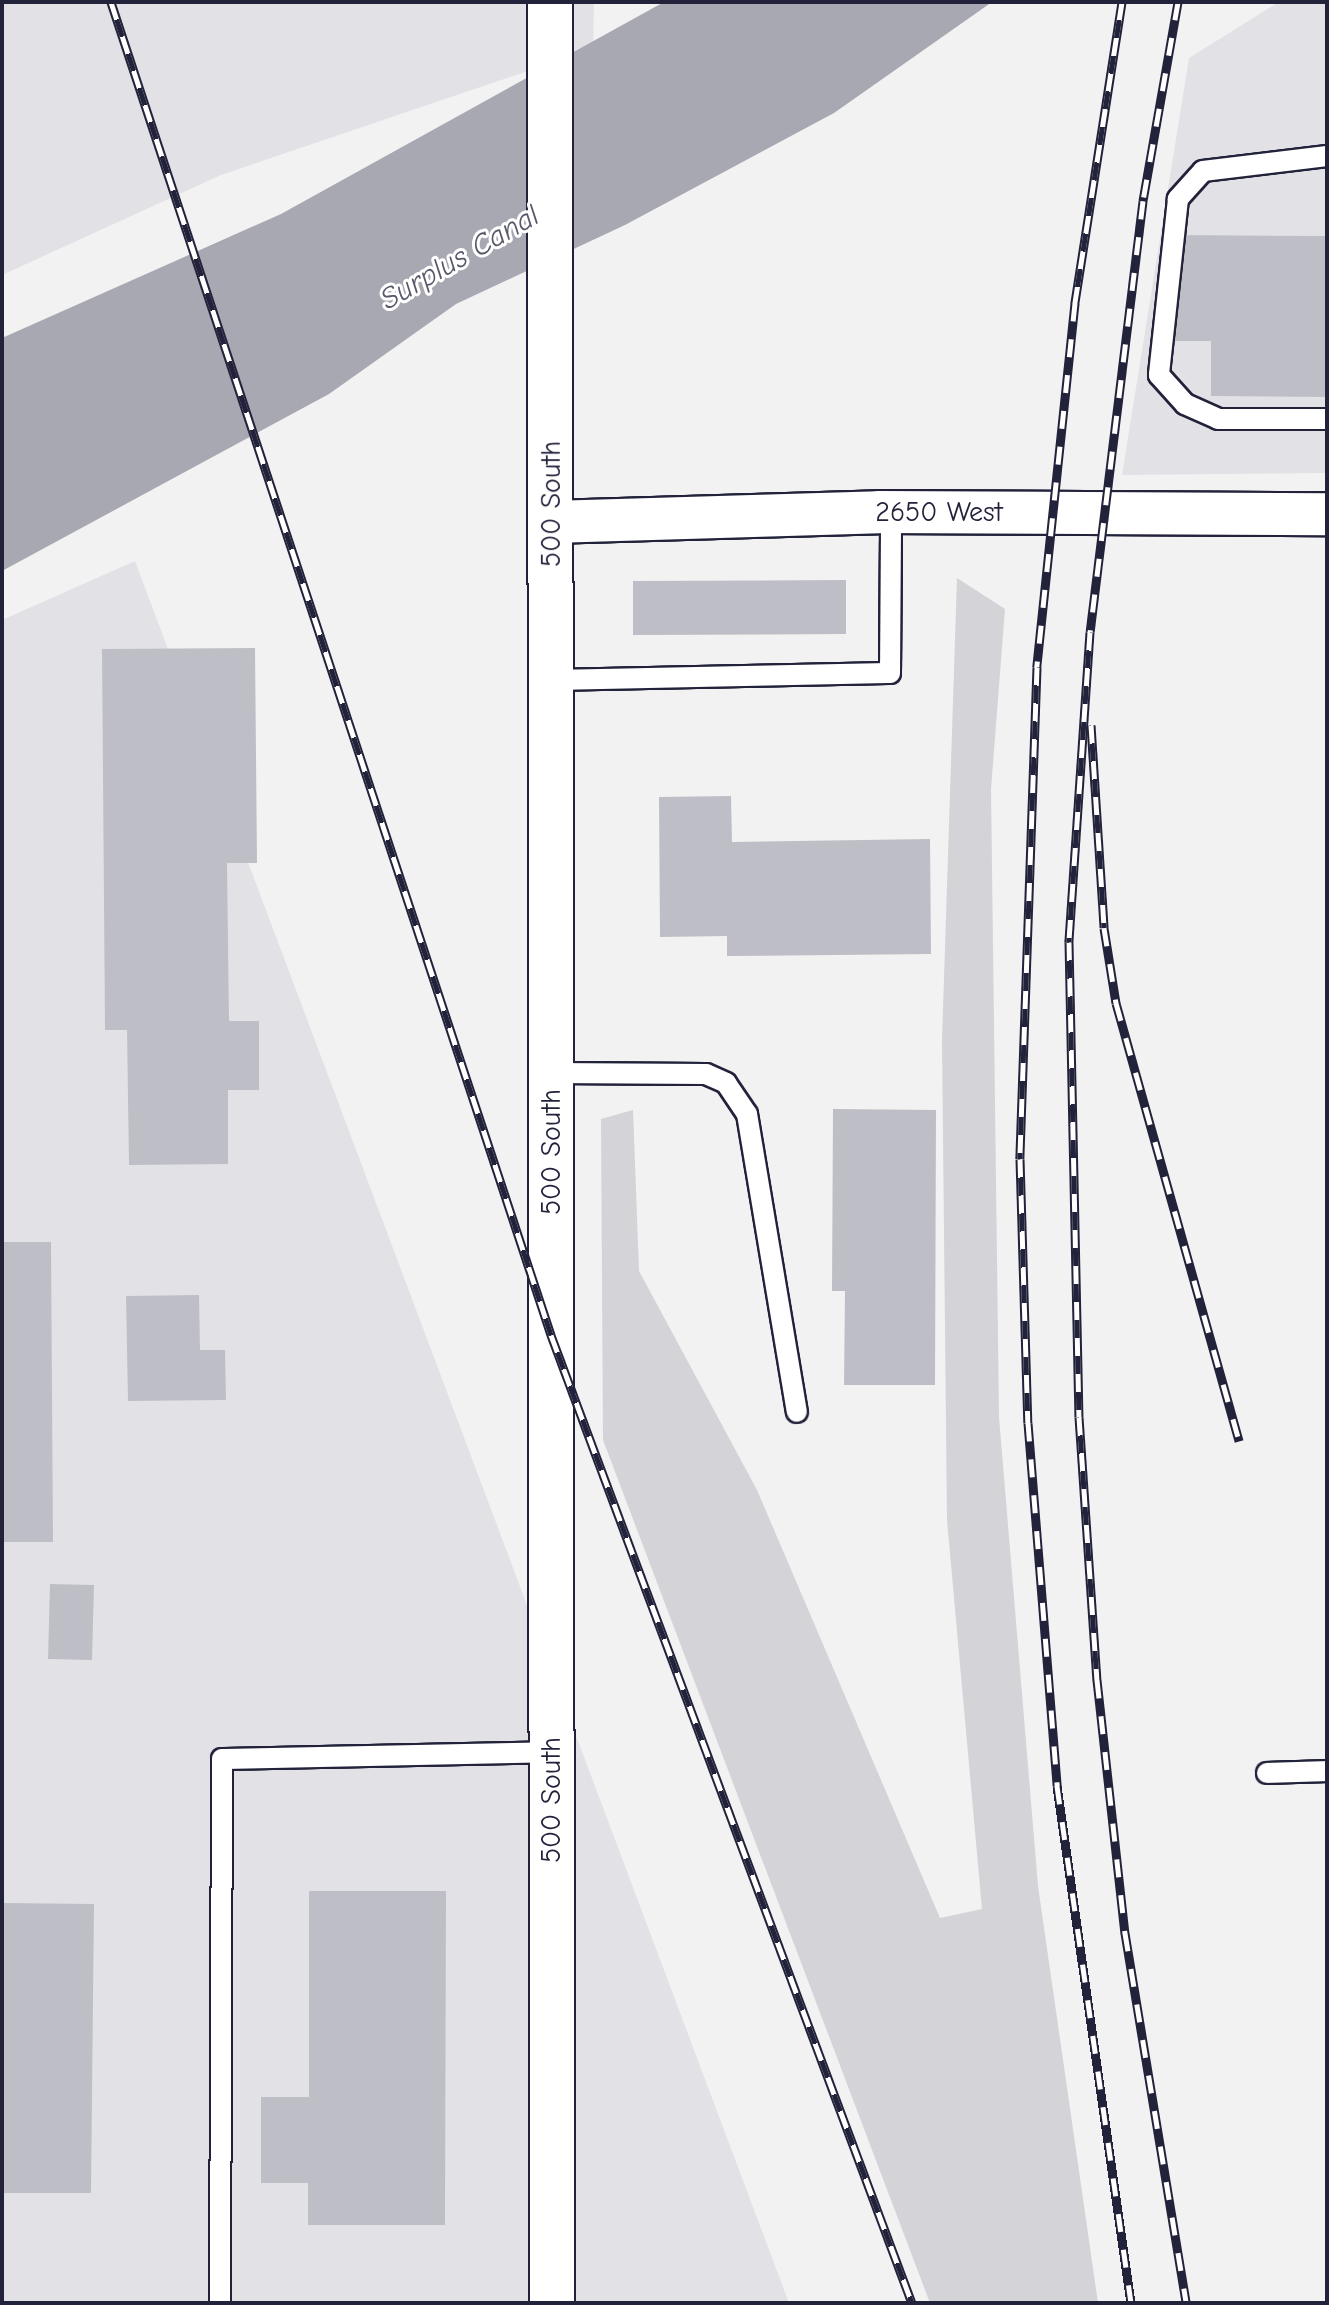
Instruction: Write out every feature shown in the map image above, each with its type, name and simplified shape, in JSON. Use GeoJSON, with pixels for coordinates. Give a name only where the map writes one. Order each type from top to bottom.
{"type":"FeatureCollection","features":[{"type":"Feature","properties":{"kind":"street","name":"500 South"},"geometry":{"type":"LineString","coordinates":[[550,20],[552,2303]]}},
{"type":"Feature","properties":{"kind":"street","name":"2650 West"},"geometry":{"type":"LineString","coordinates":[[551,522],[891,512],[1327,514]]}},
{"type":"Feature","properties":{"kind":"lane"},"geometry":{"type":"LineString","coordinates":[[1327,156],[1203,171],[1178,199],[1159,375],[1185,404],[1218,419],[1327,419]]}},
{"type":"Feature","properties":{"kind":"lane"},"geometry":{"type":"LineString","coordinates":[[551,680],[890,673],[891,512]]}},
{"type":"Feature","properties":{"kind":"lane"},"geometry":{"type":"LineString","coordinates":[[551,1073],[706,1074],[726,1083],[747,1114],[797,1412]]}},
{"type":"Feature","properties":{"kind":"lane"},"geometry":{"type":"LineString","coordinates":[[220,2303],[222,1759],[551,1752]]}},
{"type":"Feature","properties":{"kind":"lane"},"geometry":{"type":"LineString","coordinates":[[1267,1773],[1327,1771]]}},
{"type":"Feature","properties":{"kind":"shaded area"},"geometry":{"type":"Polygon","coordinates":[[[2,2],[594,2],[593,49],[221,175],[2,275],[2,2]]]}},
{"type":"Feature","properties":{"kind":"shaded area"},"geometry":{"type":"Polygon","coordinates":[[[1279,2],[1327,2],[1327,473],[1122,475],[1189,58],[1279,2]]]}},
{"type":"Feature","properties":{"kind":"shaded area"},"geometry":{"type":"Polygon","coordinates":[[[135,561],[789,2303],[2,2303],[2,620],[135,561]]]}},
{"type":"Feature","properties":{"kind":"shaded area"},"geometry":{"type":"Polygon","coordinates":[[[957,578],[1005,609],[991,789],[999,1417],[1038,1886],[1098,2303],[930,2303],[603,1440],[601,1119],[633,1110],[639,1271],[757,1490],[940,1918],[982,1909],[947,1520],[942,1040],[957,578]]]}},
{"type":"Feature","properties":{"kind":"water","name":"Surplus Canal"},"geometry":{"type":"Polygon","coordinates":[[[664,2],[992,2],[834,113],[625,225],[456,304],[329,394],[2,571],[2,338],[281,214],[664,2]]]}},
{"type":"Feature","properties":{"kind":"building"},"geometry":{"type":"Polygon","coordinates":[[[1175,235],[1327,236],[1327,397],[1211,396],[1211,341],[1175,341],[1175,235]]]}},
{"type":"Feature","properties":{"kind":"building"},"geometry":{"type":"Polygon","coordinates":[[[846,580],[846,634],[633,635],[633,581],[846,580]]]}},
{"type":"Feature","properties":{"kind":"building"},"geometry":{"type":"Polygon","coordinates":[[[255,648],[257,863],[227,863],[229,1021],[259,1021],[259,1090],[228,1090],[228,1164],[129,1165],[127,1030],[105,1030],[102,649],[255,648]]]}},
{"type":"Feature","properties":{"kind":"building"},"geometry":{"type":"Polygon","coordinates":[[[731,796],[732,842],[930,839],[931,954],[727,956],[727,936],[660,937],[659,797],[731,796]]]}},
{"type":"Feature","properties":{"kind":"building"},"geometry":{"type":"Polygon","coordinates":[[[833,1109],[936,1110],[935,1385],[844,1385],[845,1291],[832,1291],[833,1109]]]}},
{"type":"Feature","properties":{"kind":"building"},"geometry":{"type":"Polygon","coordinates":[[[2,1242],[51,1242],[53,1542],[2,1542],[2,1242]]]}},
{"type":"Feature","properties":{"kind":"building"},"geometry":{"type":"Polygon","coordinates":[[[199,1295],[200,1350],[225,1350],[226,1400],[128,1401],[126,1296],[199,1295]]]}},
{"type":"Feature","properties":{"kind":"building"},"geometry":{"type":"Polygon","coordinates":[[[50,1584],[94,1585],[92,1660],[48,1659],[50,1584]]]}},
{"type":"Feature","properties":{"kind":"building"},"geometry":{"type":"Polygon","coordinates":[[[309,1891],[446,1891],[445,2225],[308,2225],[308,2183],[261,2183],[261,2097],[309,2097],[309,1891]]]}},
{"type":"Feature","properties":{"kind":"building"},"geometry":{"type":"Polygon","coordinates":[[[2,1903],[94,1904],[91,2193],[2,2193],[2,1903]]]}},
{"type":"Feature","properties":{"kind":"railway"},"geometry":{"type":"LineString","coordinates":[[111,2],[551,1335],[912,2303]]}},
{"type":"Feature","properties":{"kind":"railway"},"geometry":{"type":"LineString","coordinates":[[1122,2],[1075,303],[1037,667],[1020,1159],[1028,1423],[1057,1786],[1131,2303]]}},
{"type":"Feature","properties":{"kind":"railway"},"geometry":{"type":"LineString","coordinates":[[1178,2],[1143,201],[1090,632],[1069,942],[1079,1417],[1097,1680],[1125,1933],[1186,2303]]}},
{"type":"Feature","properties":{"kind":"railway"},"geometry":{"type":"LineString","coordinates":[[1091,725],[1104,928],[1116,1003],[1239,1441]]}}]}
